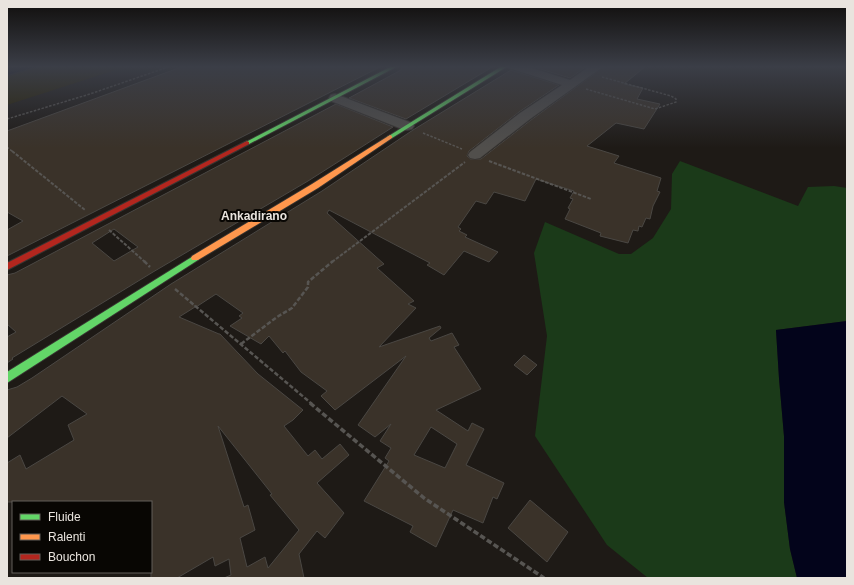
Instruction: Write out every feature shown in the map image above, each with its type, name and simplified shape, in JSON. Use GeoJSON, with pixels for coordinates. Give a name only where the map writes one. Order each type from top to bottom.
{"type":"FeatureCollection","features":[{"type":"Feature","properties":{"kind":"street"},"geometry":{"type":"LineString","coordinates":[[7,267],[344,93]]}},
{"type":"Feature","properties":{"kind":"street"},"geometry":{"type":"LineString","coordinates":[[7,378],[162,278],[315,186],[407,126],[461,93]]}},
{"type":"Feature","properties":{"kind":"street"},"geometry":{"type":"LineString","coordinates":[[475,155],[525,116],[558,93]]}},
{"type":"Feature","properties":{"kind":"street"},"geometry":{"type":"LineString","coordinates":[[335,98],[407,126]]}},
{"type":"Feature","properties":{"kind":"path"},"geometry":{"type":"LineString","coordinates":[[7,119],[92,93]]}},
{"type":"Feature","properties":{"kind":"path"},"geometry":{"type":"LineString","coordinates":[[602,93],[655,109],[676,102],[676,99],[662,93]]}},
{"type":"Feature","properties":{"kind":"path"},"geometry":{"type":"LineString","coordinates":[[407,126],[508,169],[591,199]]}},
{"type":"Feature","properties":{"kind":"path"},"geometry":{"type":"LineString","coordinates":[[7,147],[98,220],[162,278],[424,498],[544,578]]}},
{"type":"Feature","properties":{"kind":"path"},"geometry":{"type":"LineString","coordinates":[[241,344],[277,317],[292,308],[308,287],[308,282],[342,254],[475,155]]}},
{"type":"Feature","properties":{"kind":"green space"},"geometry":{"type":"Polygon","coordinates":[[[680,161],[798,206],[808,187],[834,186],[847,188],[847,321],[776,330],[784,436],[784,502],[790,549],[797,578],[648,578],[607,545],[535,436],[547,336],[534,253],[545,222],[619,254],[631,254],[653,238],[671,209],[672,174],[680,161]]]}},
{"type":"Feature","properties":{"kind":"sand"},"geometry":{"type":"Polygon","coordinates":[[[7,93],[43,93],[7,105],[7,93]]]}},
{"type":"Feature","properties":{"kind":"water"},"geometry":{"type":"Polygon","coordinates":[[[847,321],[847,578],[797,578],[790,549],[784,502],[784,436],[776,330],[847,321]]]}},
{"type":"Feature","properties":{"kind":"building"},"geometry":{"type":"Polygon","coordinates":[[[110,93],[328,93],[7,256],[7,230],[23,221],[7,212],[7,131],[110,93]]]}},
{"type":"Feature","properties":{"kind":"building"},"geometry":{"type":"Polygon","coordinates":[[[358,93],[449,93],[406,119],[349,98],[358,93]]]}},
{"type":"Feature","properties":{"kind":"building"},"geometry":{"type":"Polygon","coordinates":[[[473,93],[547,93],[519,112],[469,151],[467,156],[470,159],[481,159],[568,93],[640,93],[637,99],[660,104],[644,129],[616,123],[587,146],[619,156],[614,163],[661,178],[657,191],[660,192],[653,206],[650,219],[646,218],[642,227],[639,226],[638,231],[633,230],[628,243],[600,236],[601,233],[565,219],[570,209],[568,208],[573,199],[570,198],[574,191],[536,179],[525,201],[494,192],[486,204],[476,201],[458,227],[461,229],[459,231],[467,235],[465,237],[498,252],[489,262],[464,251],[444,275],[427,265],[430,263],[329,210],[327,213],[384,264],[377,268],[414,301],[408,304],[416,308],[379,347],[440,326],[441,328],[429,338],[431,341],[452,333],[459,345],[454,347],[481,389],[436,410],[468,431],[472,423],[484,429],[466,465],[504,483],[497,499],[493,497],[483,523],[453,510],[436,547],[410,532],[413,526],[364,501],[389,461],[385,458],[391,448],[380,441],[391,424],[375,437],[358,425],[406,356],[335,410],[321,396],[327,391],[301,372],[285,351],[283,353],[269,336],[261,344],[230,326],[242,318],[239,316],[243,313],[216,294],[196,307],[194,305],[195,307],[179,317],[220,334],[258,374],[303,410],[293,420],[284,426],[308,456],[315,450],[322,459],[340,444],[349,455],[317,483],[344,513],[325,538],[317,531],[299,554],[304,578],[224,578],[231,575],[229,559],[215,566],[213,557],[177,578],[151,578],[152,501],[7,502],[7,463],[20,455],[26,469],[74,440],[68,425],[87,414],[62,396],[7,438],[7,390],[17,387],[32,378],[171,284],[322,191],[413,130],[473,93]],[[218,426],[244,507],[248,505],[255,530],[240,538],[247,567],[265,557],[268,568],[299,530],[270,495],[272,494],[218,426]],[[431,427],[414,455],[445,468],[457,444],[431,427]]]}},
{"type":"Feature","properties":{"kind":"building"},"geometry":{"type":"Polygon","coordinates":[[[336,104],[393,127],[308,181],[153,272],[12,358],[13,359],[7,363],[7,337],[16,332],[7,324],[7,275],[15,273],[336,104]],[[114,229],[92,243],[114,261],[138,247],[114,229]]]}},
{"type":"Feature","properties":{"kind":"building"},"geometry":{"type":"Polygon","coordinates":[[[524,355],[537,365],[527,375],[514,365],[524,355]]]}},
{"type":"Feature","properties":{"kind":"building"},"geometry":{"type":"Polygon","coordinates":[[[530,500],[568,532],[547,562],[508,528],[530,500]]]}},
{"type":"Feature","properties":{"kind":"traffic: fast"},"geometry":{"type":"LineString","coordinates":[[247,143],[343,93]]}},
{"type":"Feature","properties":{"kind":"traffic: fast"},"geometry":{"type":"LineString","coordinates":[[390,137],[461,93]]}},
{"type":"Feature","properties":{"kind":"traffic: fast"},"geometry":{"type":"LineString","coordinates":[[7,378],[195,258]]}},
{"type":"Feature","properties":{"kind":"traffic: slow"},"geometry":{"type":"LineString","coordinates":[[195,258],[315,186],[390,137]]}},
{"type":"Feature","properties":{"kind":"traffic: jam"},"geometry":{"type":"LineString","coordinates":[[7,267],[247,143]]}},
{"type":"Feature","properties":{"kind":"district","name":"Ankadirano"},"geometry":{"type":"Point","coordinates":[254,216]}}]}
